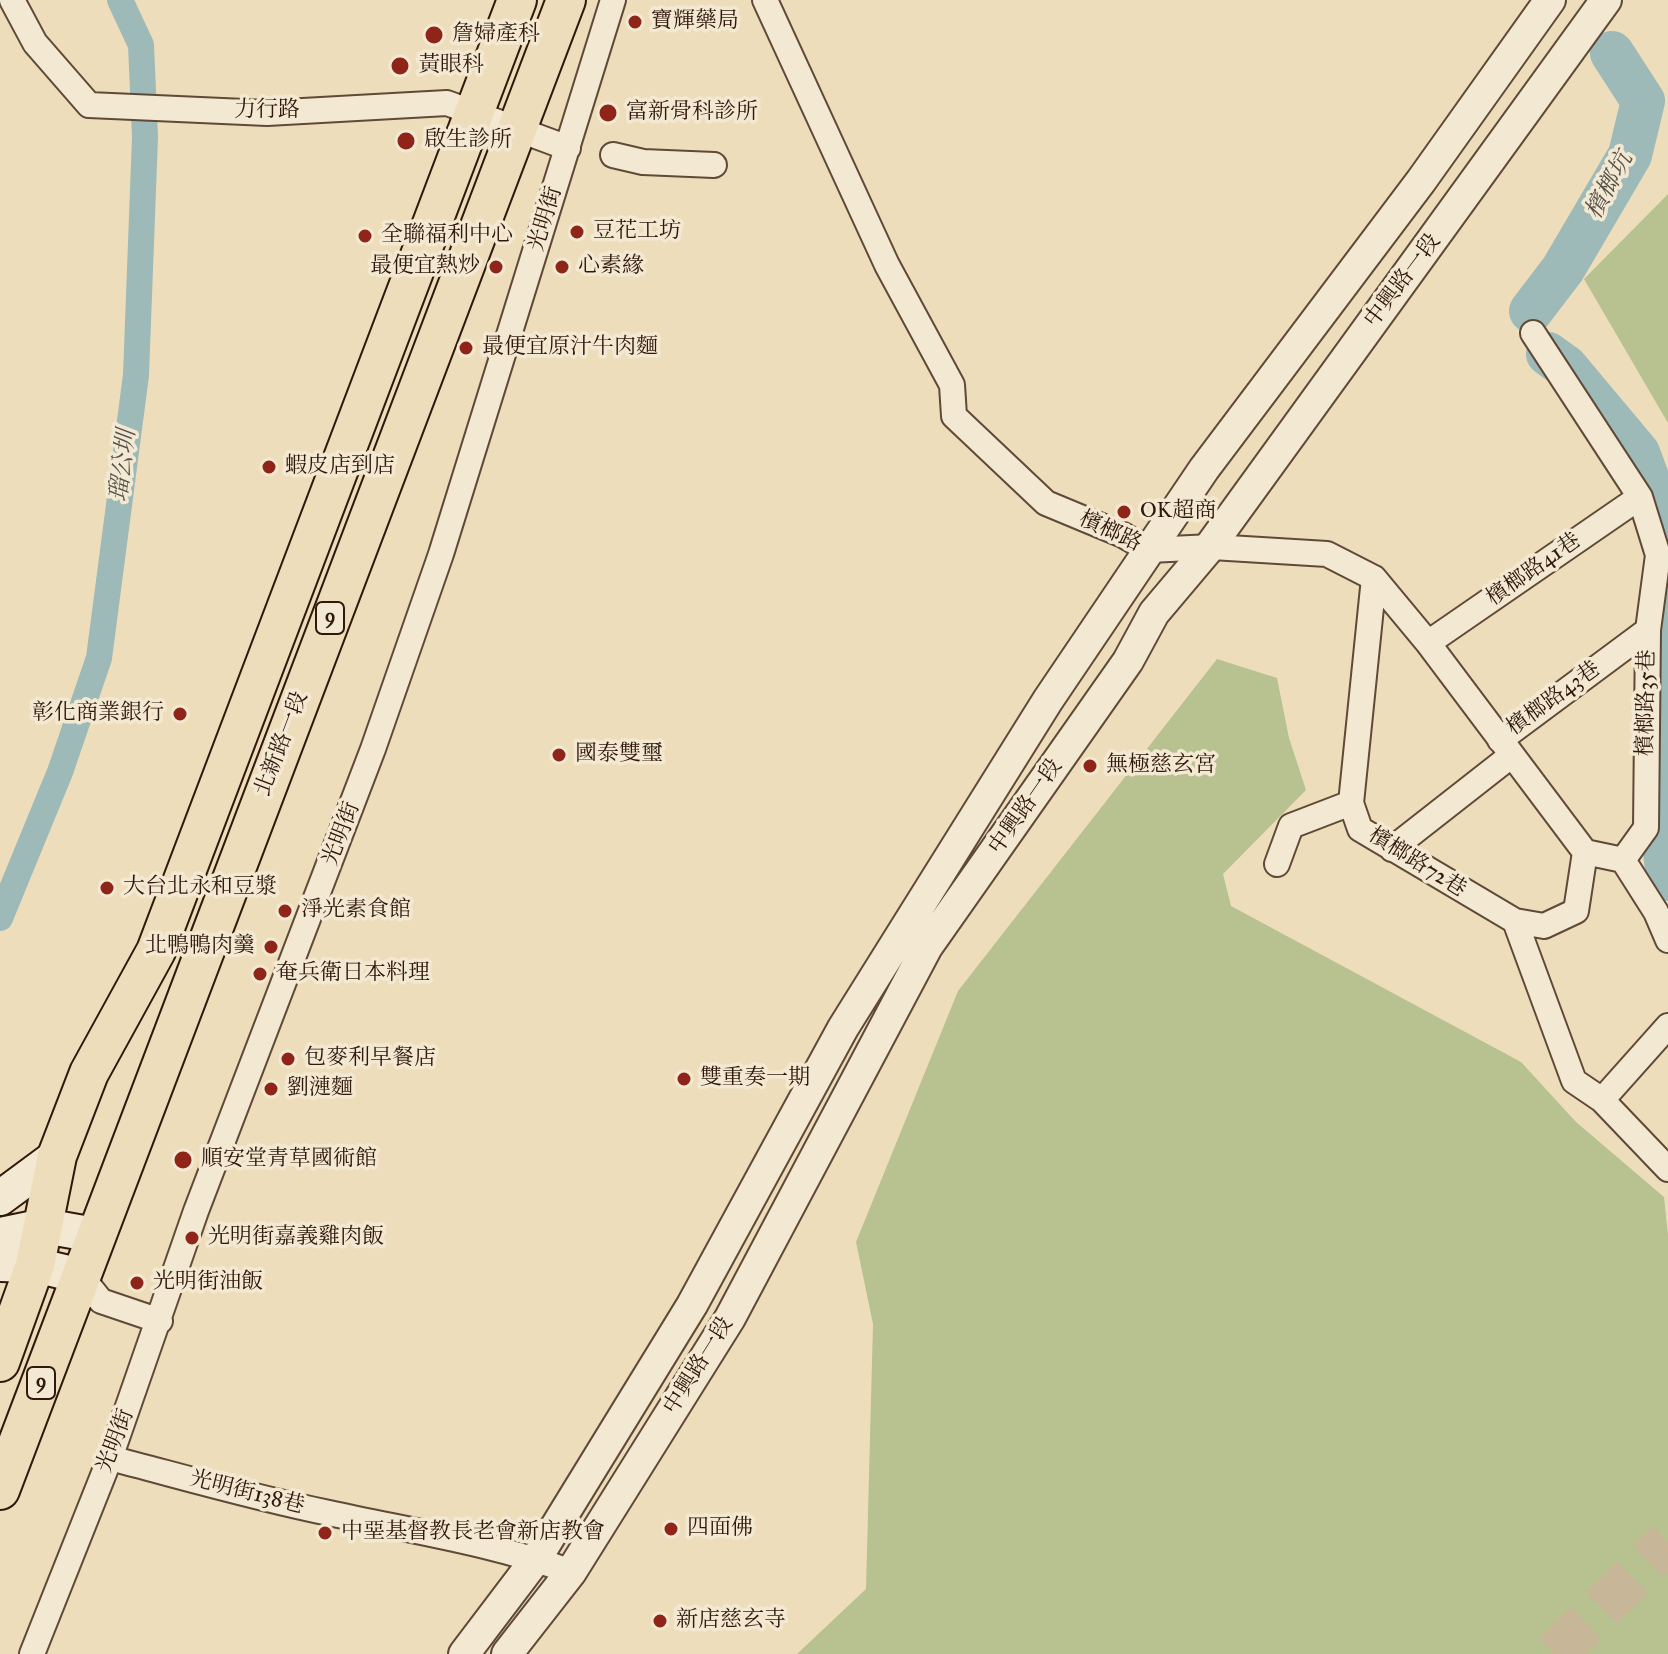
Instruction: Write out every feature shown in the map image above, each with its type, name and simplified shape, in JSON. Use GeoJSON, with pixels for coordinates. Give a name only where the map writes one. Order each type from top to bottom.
{"type":"FeatureCollection","features":[{"type":"Feature","properties":{"kind":"main road","name":"北新路一段"},"geometry":{"type":"LineString","coordinates":[[0,1362],[18,1265],[44,1226],[57,1156],[89,1073],[156,951],[517,0]]}},
{"type":"Feature","properties":{"kind":"main road","name":"北新路一段"},"geometry":{"type":"LineString","coordinates":[[0,1490],[566,0]]}},
{"type":"Feature","properties":{"kind":"main road"},"geometry":{"type":"LineString","coordinates":[[0,1198],[57,1156]]}},
{"type":"Feature","properties":{"kind":"main road"},"geometry":{"type":"LineString","coordinates":[[0,1235],[44,1226],[95,1235]]}},
{"type":"Feature","properties":{"kind":"main road"},"geometry":{"type":"LineString","coordinates":[[18,1265],[81,1276]]}},
{"type":"Feature","properties":{"kind":"street","name":"力行路"},"geometry":{"type":"LineString","coordinates":[[12,0],[35,43],[89,105],[267,113],[447,103],[568,148]]}},
{"type":"Feature","properties":{"kind":"street","name":"光明街"},"geometry":{"type":"LineString","coordinates":[[32,1654],[110,1458],[196,1211],[373,749],[441,554],[613,0]]}},
{"type":"Feature","properties":{"kind":"street","name":"檳榔路"},"geometry":{"type":"LineString","coordinates":[[765,0],[887,265],[952,385],[954,416],[1046,503],[1123,535],[1149,550],[1327,554],[1374,578],[1428,643],[1585,852]]}},
{"type":"Feature","properties":{"kind":"street","name":"中興路一段"},"geometry":{"type":"LineString","coordinates":[[464,1654],[536,1559],[692,1305],[843,1028],[990,789],[1204,469],[1421,181],[1550,0]]}},
{"type":"Feature","properties":{"kind":"street","name":"中興路一段"},"geometry":{"type":"LineString","coordinates":[[507,1654],[571,1572],[730,1318],[927,947],[1128,661],[1154,613],[1208,549],[1606,0]]}},
{"type":"Feature","properties":{"kind":"street"},"geometry":{"type":"LineString","coordinates":[[613,155],[643,162],[714,165]]}},
{"type":"Feature","properties":{"kind":"street","name":"檳榔路35巷"},"geometry":{"type":"LineString","coordinates":[[1533,333],[1640,497],[1658,555],[1648,630],[1646,828],[1623,860]]}},
{"type":"Feature","properties":{"kind":"street","name":"檳榔路41巷"},"geometry":{"type":"LineString","coordinates":[[1428,643],[1640,497]]}},
{"type":"Feature","properties":{"kind":"street","name":"檳榔路72巷"},"geometry":{"type":"LineString","coordinates":[[1374,578],[1351,803],[1360,829],[1515,921]]}},
{"type":"Feature","properties":{"kind":"street","name":"檳榔路43巷"},"geometry":{"type":"LineString","coordinates":[[1392,849],[1506,747],[1648,630]]}},
{"type":"Feature","properties":{"kind":"street"},"geometry":{"type":"LineString","coordinates":[[1277,864],[1291,826],[1351,803]]}},
{"type":"Feature","properties":{"kind":"street"},"geometry":{"type":"LineString","coordinates":[[1515,921],[1544,926],[1576,911],[1585,852],[1623,860],[1656,912],[1668,940]]}},
{"type":"Feature","properties":{"kind":"street"},"geometry":{"type":"LineString","coordinates":[[1515,921],[1574,1081],[1602,1100],[1668,1169]]}},
{"type":"Feature","properties":{"kind":"street"},"geometry":{"type":"LineString","coordinates":[[1602,1100],[1668,1026]]}},
{"type":"Feature","properties":{"kind":"street"},"geometry":{"type":"LineString","coordinates":[[81,1276],[101,1301],[160,1321]]}},
{"type":"Feature","properties":{"kind":"street","name":"光明街138巷"},"geometry":{"type":"LineString","coordinates":[[110,1458],[282,1503],[420,1530],[536,1559],[571,1572]]}},
{"type":"Feature","properties":{"kind":"green space"},"geometry":{"type":"Polygon","coordinates":[[[1668,194],[1668,423],[1584,279],[1668,194]]]}},
{"type":"Feature","properties":{"kind":"green space"},"geometry":{"type":"Polygon","coordinates":[[[1217,659],[1277,678],[1289,738],[1306,790],[1223,874],[1231,906],[1521,1062],[1576,1122],[1664,1197],[1668,1235],[1668,1654],[797,1654],[866,1589],[873,1324],[856,1242],[958,991],[1217,659]]]}},
{"type":"Feature","properties":{"kind":"waterway","name":"瑠公圳"},"geometry":{"type":"LineString","coordinates":[[0,918],[60,772],[99,658],[136,375],[145,137],[141,45],[120,0]]}},
{"type":"Feature","properties":{"kind":"waterway","name":"檳榔坑"},"geometry":{"type":"LineString","coordinates":[[1531,311],[1563,269],[1630,155],[1643,101],[1612,53]]}},
{"type":"Feature","properties":{"kind":"waterway","name":"檳榔坑"},"geometry":{"type":"LineString","coordinates":[[1548,354],[1566,367],[1638,453],[1668,533]]}},
{"type":"Feature","properties":{"kind":"waterway","name":"檳榔坑"},"geometry":{"type":"LineString","coordinates":[[1668,599],[1661,815],[1668,879]]}},
{"type":"Feature","properties":{"kind":"tunnel"},"geometry":{"type":"LineString","coordinates":[[1554,1654],[1668,1542]]}},
{"type":"Feature","properties":{"kind":"place","name":"寶輝藥局"},"geometry":{"type":"Point","coordinates":[635,22]}},
{"type":"Feature","properties":{"kind":"place","name":"詹婦產科"},"geometry":{"type":"Point","coordinates":[434,35]}},
{"type":"Feature","properties":{"kind":"place","name":"黃眼科"},"geometry":{"type":"Point","coordinates":[400,66]}},
{"type":"Feature","properties":{"kind":"place","name":"富新骨科診所"},"geometry":{"type":"Point","coordinates":[608,113]}},
{"type":"Feature","properties":{"kind":"place","name":"啟生診所"},"geometry":{"type":"Point","coordinates":[406,141]}},
{"type":"Feature","properties":{"kind":"place","name":"豆花工坊"},"geometry":{"type":"Point","coordinates":[577,232]}},
{"type":"Feature","properties":{"kind":"place","name":"全聯福利中心"},"geometry":{"type":"Point","coordinates":[365,236]}},
{"type":"Feature","properties":{"kind":"place","name":"最便宜熱炒"},"geometry":{"type":"Point","coordinates":[496,267]}},
{"type":"Feature","properties":{"kind":"place","name":"心素緣"},"geometry":{"type":"Point","coordinates":[562,267]}},
{"type":"Feature","properties":{"kind":"place","name":"最便宜原汁牛肉麵"},"geometry":{"type":"Point","coordinates":[466,348]}},
{"type":"Feature","properties":{"kind":"place","name":"蝦皮店到店"},"geometry":{"type":"Point","coordinates":[269,467]}},
{"type":"Feature","properties":{"kind":"place","name":"OK超商"},"geometry":{"type":"Point","coordinates":[1124,512]}},
{"type":"Feature","properties":{"kind":"place","name":"彰化商業銀行"},"geometry":{"type":"Point","coordinates":[180,714]}},
{"type":"Feature","properties":{"kind":"place","name":"國泰雙璽"},"geometry":{"type":"Point","coordinates":[559,755]}},
{"type":"Feature","properties":{"kind":"place","name":"無極慈玄宮"},"geometry":{"type":"Point","coordinates":[1090,766]}},
{"type":"Feature","properties":{"kind":"place","name":"大台北永和豆漿"},"geometry":{"type":"Point","coordinates":[107,888]}},
{"type":"Feature","properties":{"kind":"place","name":"淨光素食館"},"geometry":{"type":"Point","coordinates":[285,911]}},
{"type":"Feature","properties":{"kind":"place","name":"北鴨鴨肉羹"},"geometry":{"type":"Point","coordinates":[271,947]}},
{"type":"Feature","properties":{"kind":"place","name":"奄兵衛日本料理"},"geometry":{"type":"Point","coordinates":[260,974]}},
{"type":"Feature","properties":{"kind":"place","name":"包麥利早餐店"},"geometry":{"type":"Point","coordinates":[288,1059]}},
{"type":"Feature","properties":{"kind":"place","name":"雙重奏一期"},"geometry":{"type":"Point","coordinates":[684,1079]}},
{"type":"Feature","properties":{"kind":"place","name":"劉漣麵"},"geometry":{"type":"Point","coordinates":[271,1089]}},
{"type":"Feature","properties":{"kind":"place","name":"順安堂青草國術館"},"geometry":{"type":"Point","coordinates":[183,1160]}},
{"type":"Feature","properties":{"kind":"place","name":"光明街嘉義雞肉飯"},"geometry":{"type":"Point","coordinates":[192,1238]}},
{"type":"Feature","properties":{"kind":"place","name":"光明街油飯"},"geometry":{"type":"Point","coordinates":[137,1283]}},
{"type":"Feature","properties":{"kind":"place","name":"四面佛"},"geometry":{"type":"Point","coordinates":[671,1529]}},
{"type":"Feature","properties":{"kind":"place","name":"中堊基督教長老會新店教會"},"geometry":{"type":"Point","coordinates":[325,1533]}},
{"type":"Feature","properties":{"kind":"place","name":"新店慈玄寺"},"geometry":{"type":"Point","coordinates":[660,1621]}}]}
